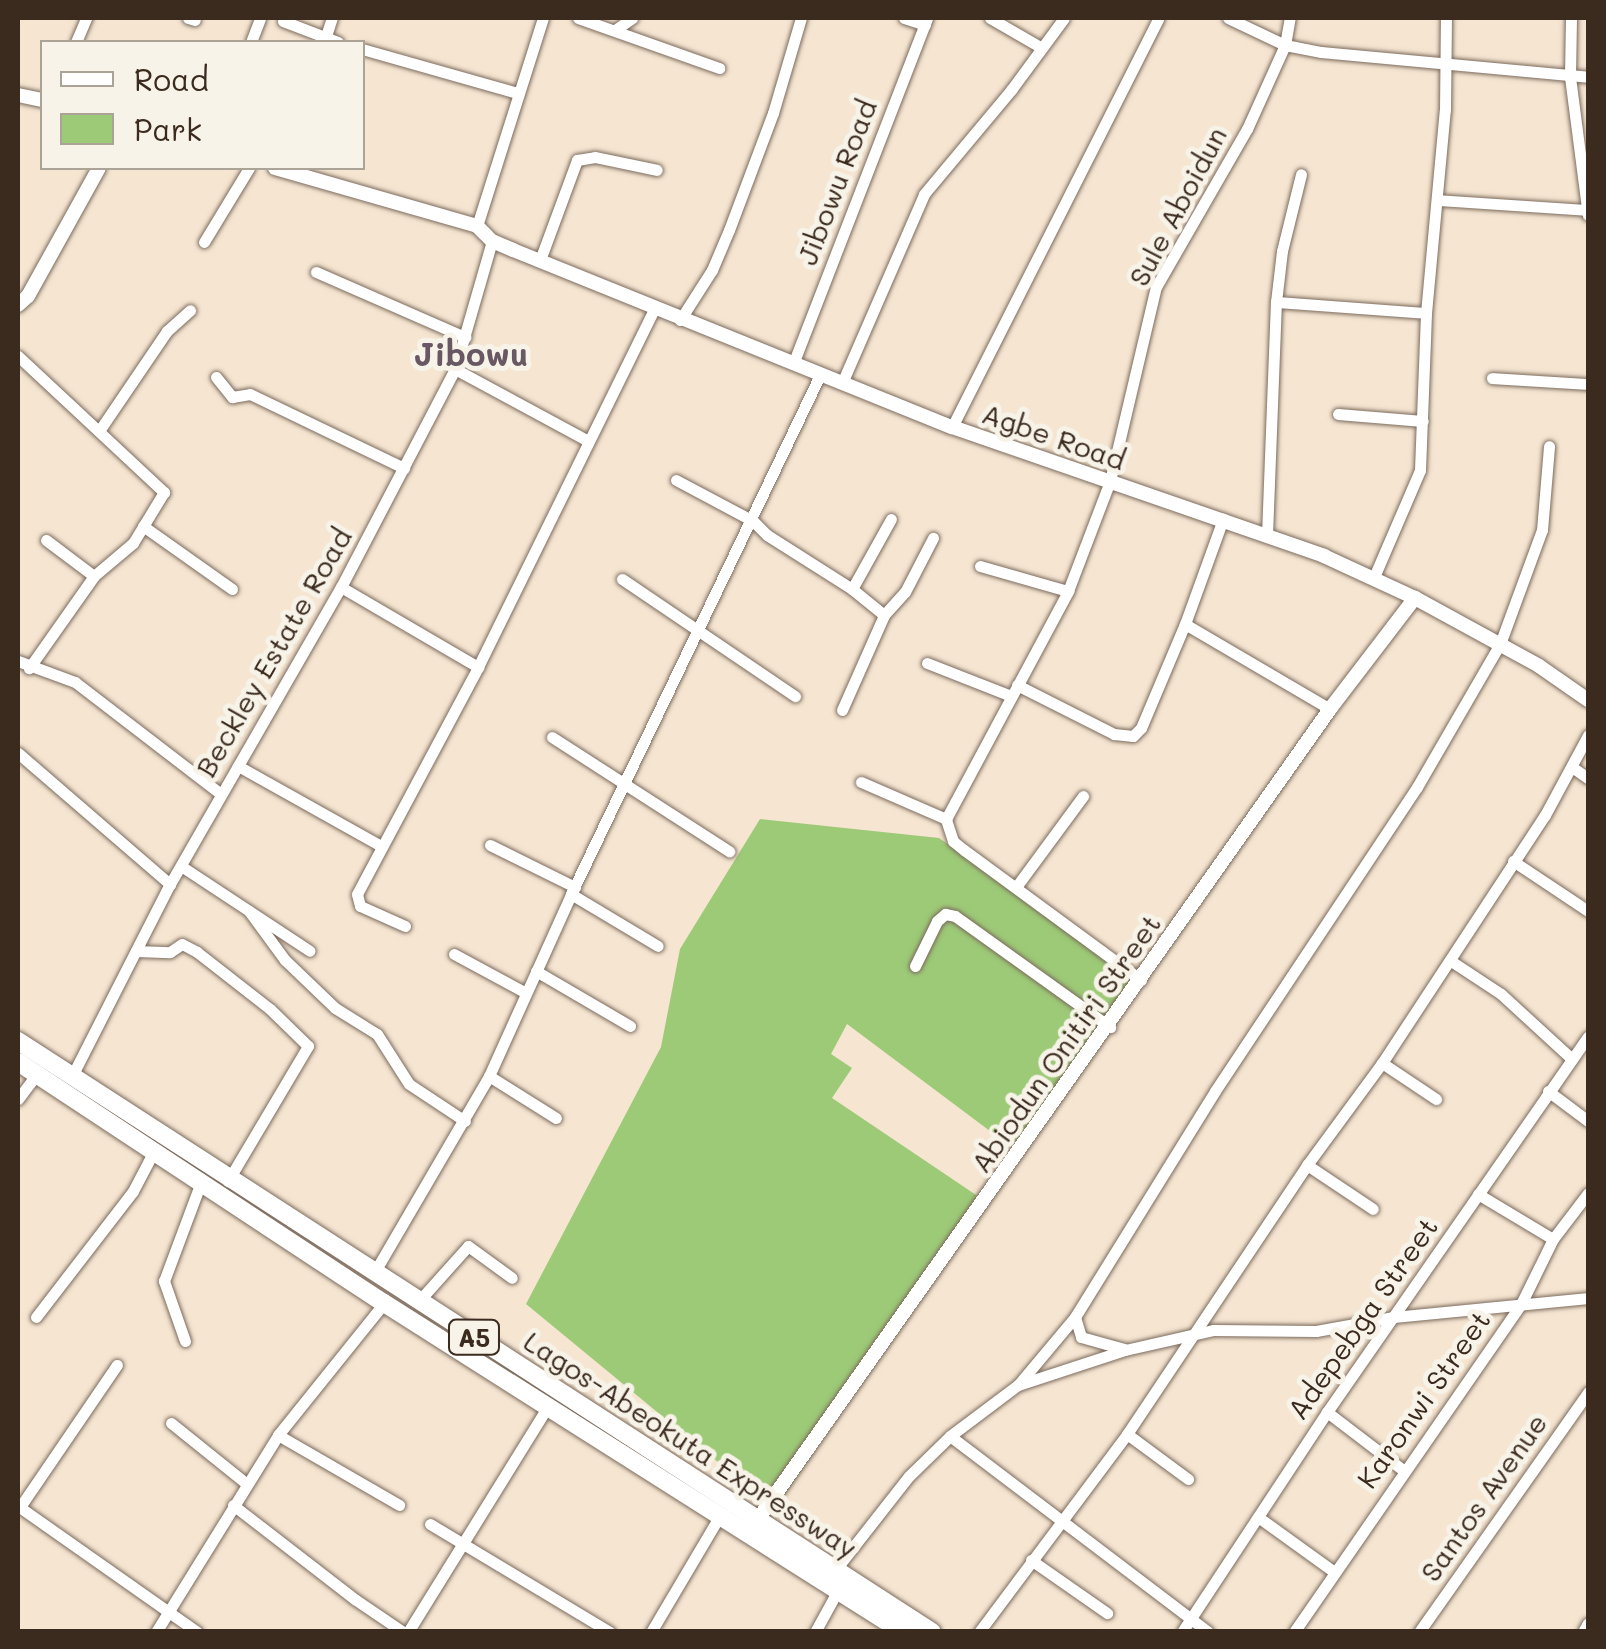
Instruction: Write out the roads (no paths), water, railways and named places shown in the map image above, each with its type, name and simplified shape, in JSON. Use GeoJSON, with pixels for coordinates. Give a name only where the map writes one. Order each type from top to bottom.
{"type":"FeatureCollection","features":[{"type":"Feature","properties":{"kind":"highway","name":"Lagos-Abeokuta Expressway"},"geometry":{"type":"LineString","coordinates":[[18,1041],[228,1181],[932,1632]]}},
{"type":"Feature","properties":{"kind":"highway","name":"Lagos-Abeokuta Expressway"},"geometry":{"type":"LineString","coordinates":[[18,1062],[384,1303],[838,1590],[874,1624],[902,1632]]}},
{"type":"Feature","properties":{"kind":"street"},"geometry":{"type":"LineString","coordinates":[[477,226],[542,18]]}},
{"type":"Feature","properties":{"kind":"street"},"geometry":{"type":"LineString","coordinates":[[578,18],[720,68]]}},
{"type":"Feature","properties":{"kind":"street"},"geometry":{"type":"LineString","coordinates":[[615,30],[632,18]]}},
{"type":"Feature","properties":{"kind":"street"},"geometry":{"type":"LineString","coordinates":[[680,320],[712,270],[729,230],[773,113],[801,18]]}},
{"type":"Feature","properties":{"kind":"street"},"geometry":{"type":"LineString","coordinates":[[904,18],[926,21]]}},
{"type":"Feature","properties":{"kind":"street"},"geometry":{"type":"LineString","coordinates":[[990,18],[1040,47]]}},
{"type":"Feature","properties":{"kind":"street"},"geometry":{"type":"LineString","coordinates":[[842,383],[924,194],[1011,90],[1064,18]]}},
{"type":"Feature","properties":{"kind":"street"},"geometry":{"type":"LineString","coordinates":[[952,427],[1030,265],[1159,18]]}},
{"type":"Feature","properties":{"kind":"street"},"geometry":{"type":"LineString","coordinates":[[1228,18],[1285,45],[1588,77]]}},
{"type":"Feature","properties":{"kind":"street","name":"Sule Aboidun"},"geometry":{"type":"LineString","coordinates":[[946,819],[1068,590],[1110,481],[1156,287],[1247,129],[1285,45],[1290,18]]}},
{"type":"Feature","properties":{"kind":"street"},"geometry":{"type":"LineString","coordinates":[[1374,578],[1418,480],[1446,18]]}},
{"type":"Feature","properties":{"kind":"street"},"geometry":{"type":"LineString","coordinates":[[1437,200],[1588,213],[1570,78],[1572,18]]}},
{"type":"Feature","properties":{"kind":"street"},"geometry":{"type":"LineString","coordinates":[[283,21],[330,40]]}},
{"type":"Feature","properties":{"kind":"street","name":"Jibowu Road"},"geometry":{"type":"LineString","coordinates":[[793,364],[926,21]]}},
{"type":"Feature","properties":{"kind":"street"},"geometry":{"type":"LineString","coordinates":[[365,51],[518,93]]}},
{"type":"Feature","properties":{"kind":"street"},"geometry":{"type":"LineString","coordinates":[[540,260],[576,160],[594,157],[657,170]]}},
{"type":"Feature","properties":{"kind":"street"},"geometry":{"type":"LineString","coordinates":[[21,297],[98,170]]}},
{"type":"Feature","properties":{"kind":"street"},"geometry":{"type":"LineString","coordinates":[[204,242],[248,170]]}},
{"type":"Feature","properties":{"kind":"street"},"geometry":{"type":"LineString","coordinates":[[282,170],[477,226],[492,241]]}},
{"type":"Feature","properties":{"kind":"street"},"geometry":{"type":"LineString","coordinates":[[1268,534],[1276,302],[1282,250],[1301,174]]}},
{"type":"Feature","properties":{"kind":"street","name":"Agbe Road"},"geometry":{"type":"LineString","coordinates":[[492,241],[952,427],[1268,534],[1374,578],[1500,644],[1588,700]]}},
{"type":"Feature","properties":{"kind":"street","name":"Beckley Estate Road"},"geometry":{"type":"LineString","coordinates":[[72,1076],[170,884],[341,587],[454,369],[492,241]]}},
{"type":"Feature","properties":{"kind":"street"},"geometry":{"type":"LineString","coordinates":[[316,272],[466,337]]}},
{"type":"Feature","properties":{"kind":"street"},"geometry":{"type":"LineString","coordinates":[[1276,302],[1426,314]]}},
{"type":"Feature","properties":{"kind":"street"},"geometry":{"type":"LineString","coordinates":[[405,926],[355,901],[478,666],[654,309]]}},
{"type":"Feature","properties":{"kind":"street"},"geometry":{"type":"LineString","coordinates":[[99,431],[167,331],[190,310]]}},
{"type":"Feature","properties":{"kind":"street"},"geometry":{"type":"LineString","coordinates":[[18,356],[164,492],[133,543],[94,576],[23,664],[65,676],[87,690],[221,794]]}},
{"type":"Feature","properties":{"kind":"street"},"geometry":{"type":"LineString","coordinates":[[454,369],[588,441]]}},
{"type":"Feature","properties":{"kind":"street"},"geometry":{"type":"LineString","coordinates":[[374,1273],[489,1076],[573,890],[820,375]]}},
{"type":"Feature","properties":{"kind":"street"},"geometry":{"type":"LineString","coordinates":[[216,377],[232,397],[250,394],[404,468]]}},
{"type":"Feature","properties":{"kind":"street"},"geometry":{"type":"LineString","coordinates":[[1492,378],[1588,384]]}},
{"type":"Feature","properties":{"kind":"street"},"geometry":{"type":"LineString","coordinates":[[1338,414],[1423,421]]}},
{"type":"Feature","properties":{"kind":"street"},"geometry":{"type":"LineString","coordinates":[[836,1568],[867,1525],[950,1436],[1018,1385],[1075,1317],[1215,1090],[1408,803],[1500,644],[1542,530],[1549,446]]}},
{"type":"Feature","properties":{"kind":"street"},"geometry":{"type":"LineString","coordinates":[[676,480],[752,521],[884,615]]}},
{"type":"Feature","properties":{"kind":"street"},"geometry":{"type":"LineString","coordinates":[[852,590],[891,519]]}},
{"type":"Feature","properties":{"kind":"street"},"geometry":{"type":"LineString","coordinates":[[928,663],[1014,690],[1114,734],[1133,736],[1141,728],[1186,624],[1223,519]]}},
{"type":"Feature","properties":{"kind":"street"},"geometry":{"type":"LineString","coordinates":[[143,526],[232,589]]}},
{"type":"Feature","properties":{"kind":"street"},"geometry":{"type":"LineString","coordinates":[[842,710],[884,615],[904,592],[933,538]]}},
{"type":"Feature","properties":{"kind":"street"},"geometry":{"type":"LineString","coordinates":[[46,540],[94,576]]}},
{"type":"Feature","properties":{"kind":"street"},"geometry":{"type":"LineString","coordinates":[[980,566],[1068,590]]}},
{"type":"Feature","properties":{"kind":"street"},"geometry":{"type":"LineString","coordinates":[[622,579],[795,696]]}},
{"type":"Feature","properties":{"kind":"street"},"geometry":{"type":"LineString","coordinates":[[341,587],[478,666]]}},
{"type":"Feature","properties":{"kind":"street","name":"Abiodun Onitiri Street"},"geometry":{"type":"LineString","coordinates":[[758,1519],[1110,1027],[1330,710],[1415,598]]}},
{"type":"Feature","properties":{"kind":"street"},"geometry":{"type":"LineString","coordinates":[[1186,624],[1330,710]]}},
{"type":"Feature","properties":{"kind":"street"},"geometry":{"type":"LineString","coordinates":[[979,1632],[1126,1434],[1307,1165],[1452,961],[1588,735]]}},
{"type":"Feature","properties":{"kind":"street"},"geometry":{"type":"LineString","coordinates":[[552,737],[729,851]]}},
{"type":"Feature","properties":{"kind":"street"},"geometry":{"type":"LineString","coordinates":[[18,753],[170,884]]}},
{"type":"Feature","properties":{"kind":"street"},"geometry":{"type":"LineString","coordinates":[[238,766],[381,846]]}},
{"type":"Feature","properties":{"kind":"street"},"geometry":{"type":"LineString","coordinates":[[1572,767],[1588,778]]}},
{"type":"Feature","properties":{"kind":"street"},"geometry":{"type":"LineString","coordinates":[[862,782],[946,819],[953,841],[1142,980]]}},
{"type":"Feature","properties":{"kind":"street"},"geometry":{"type":"LineString","coordinates":[[1016,887],[1083,796]]}},
{"type":"Feature","properties":{"kind":"street"},"geometry":{"type":"LineString","coordinates":[[490,844],[573,890],[658,946]]}},
{"type":"Feature","properties":{"kind":"street"},"geometry":{"type":"LineString","coordinates":[[1513,861],[1588,911]]}},
{"type":"Feature","properties":{"kind":"street"},"geometry":{"type":"LineString","coordinates":[[180,866],[310,952]]}},
{"type":"Feature","properties":{"kind":"street"},"geometry":{"type":"LineString","coordinates":[[249,911],[284,960],[335,1008],[378,1034],[409,1084],[466,1121]]}},
{"type":"Feature","properties":{"kind":"street"},"geometry":{"type":"LineString","coordinates":[[915,966],[937,921],[945,914],[955,916],[1110,1027]]}},
{"type":"Feature","properties":{"kind":"street"},"geometry":{"type":"LineString","coordinates":[[136,951],[170,952],[182,944],[197,952],[308,1046],[228,1181]]}},
{"type":"Feature","properties":{"kind":"street"},"geometry":{"type":"LineString","coordinates":[[454,954],[526,993]]}},
{"type":"Feature","properties":{"kind":"street"},"geometry":{"type":"LineString","coordinates":[[1452,961],[1501,994],[1572,1058]]}},
{"type":"Feature","properties":{"kind":"street"},"geometry":{"type":"LineString","coordinates":[[536,972],[630,1026]]}},
{"type":"Feature","properties":{"kind":"street","name":"Adepebga Street"},"geometry":{"type":"LineString","coordinates":[[1182,1632],[1327,1412],[1588,1037]]}},
{"type":"Feature","properties":{"kind":"street"},"geometry":{"type":"LineString","coordinates":[[1382,1063],[1436,1100]]}},
{"type":"Feature","properties":{"kind":"street"},"geometry":{"type":"LineString","coordinates":[[18,1099],[37,1074]]}},
{"type":"Feature","properties":{"kind":"street"},"geometry":{"type":"LineString","coordinates":[[489,1076],[556,1118]]}},
{"type":"Feature","properties":{"kind":"street"},"geometry":{"type":"LineString","coordinates":[[1548,1091],[1588,1121]]}},
{"type":"Feature","properties":{"kind":"street"},"geometry":{"type":"LineString","coordinates":[[36,1317],[118,1212],[154,1152]]}},
{"type":"Feature","properties":{"kind":"street"},"geometry":{"type":"LineString","coordinates":[[1307,1165],[1373,1208]]}},
{"type":"Feature","properties":{"kind":"street"},"geometry":{"type":"LineString","coordinates":[[185,1342],[164,1281],[201,1182]]}},
{"type":"Feature","properties":{"kind":"street","name":"Karonwi Street"},"geometry":{"type":"LineString","coordinates":[[1294,1632],[1332,1570],[1520,1304],[1553,1239],[1588,1193]]}},
{"type":"Feature","properties":{"kind":"street"},"geometry":{"type":"LineString","coordinates":[[1478,1194],[1553,1239]]}},
{"type":"Feature","properties":{"kind":"street"},"geometry":{"type":"LineString","coordinates":[[418,1302],[468,1246],[512,1278]]}},
{"type":"Feature","properties":{"kind":"street"},"geometry":{"type":"LineString","coordinates":[[1018,1385],[1125,1350],[1213,1330],[1316,1331],[1394,1317],[1588,1298]]}},
{"type":"Feature","properties":{"kind":"street"},"geometry":{"type":"LineString","coordinates":[[156,1632],[278,1435],[384,1303]]}},
{"type":"Feature","properties":{"kind":"street"},"geometry":{"type":"LineString","coordinates":[[1075,1317],[1081,1336],[1125,1350]]}},
{"type":"Feature","properties":{"kind":"street"},"geometry":{"type":"LineString","coordinates":[[117,1365],[18,1507],[196,1632]]}},
{"type":"Feature","properties":{"kind":"street","name":"Santos Avenue"},"geometry":{"type":"LineString","coordinates":[[1419,1632],[1588,1392]]}},
{"type":"Feature","properties":{"kind":"street"},"geometry":{"type":"LineString","coordinates":[[233,1505],[406,1632],[548,1406]]}},
{"type":"Feature","properties":{"kind":"street"},"geometry":{"type":"LineString","coordinates":[[1327,1412],[1403,1470]]}},
{"type":"Feature","properties":{"kind":"street"},"geometry":{"type":"LineString","coordinates":[[171,1423],[246,1484]]}},
{"type":"Feature","properties":{"kind":"street"},"geometry":{"type":"LineString","coordinates":[[1126,1434],[1188,1479]]}},
{"type":"Feature","properties":{"kind":"street"},"geometry":{"type":"LineString","coordinates":[[278,1435],[400,1505]]}},
{"type":"Feature","properties":{"kind":"street"},"geometry":{"type":"LineString","coordinates":[[950,1436],[1208,1632]]}},
{"type":"Feature","properties":{"kind":"street"},"geometry":{"type":"LineString","coordinates":[[1258,1517],[1332,1570]]}},
{"type":"Feature","properties":{"kind":"street"},"geometry":{"type":"LineString","coordinates":[[651,1632],[720,1518]]}},
{"type":"Feature","properties":{"kind":"street"},"geometry":{"type":"LineString","coordinates":[[430,1524],[610,1632]]}},
{"type":"Feature","properties":{"kind":"street"},"geometry":{"type":"LineString","coordinates":[[1031,1560],[1108,1614]]}},
{"type":"Feature","properties":{"kind":"street"},"geometry":{"type":"LineString","coordinates":[[815,1632],[838,1590]]}},
{"type":"Feature","properties":{"kind":"street"},"geometry":{"type":"LineString","coordinates":[[1583,1632],[1588,1624]]}},
{"type":"Feature","properties":{"kind":"district","name":"Jibowu"},"geometry":{"type":"Point","coordinates":[471,353]}}]}
